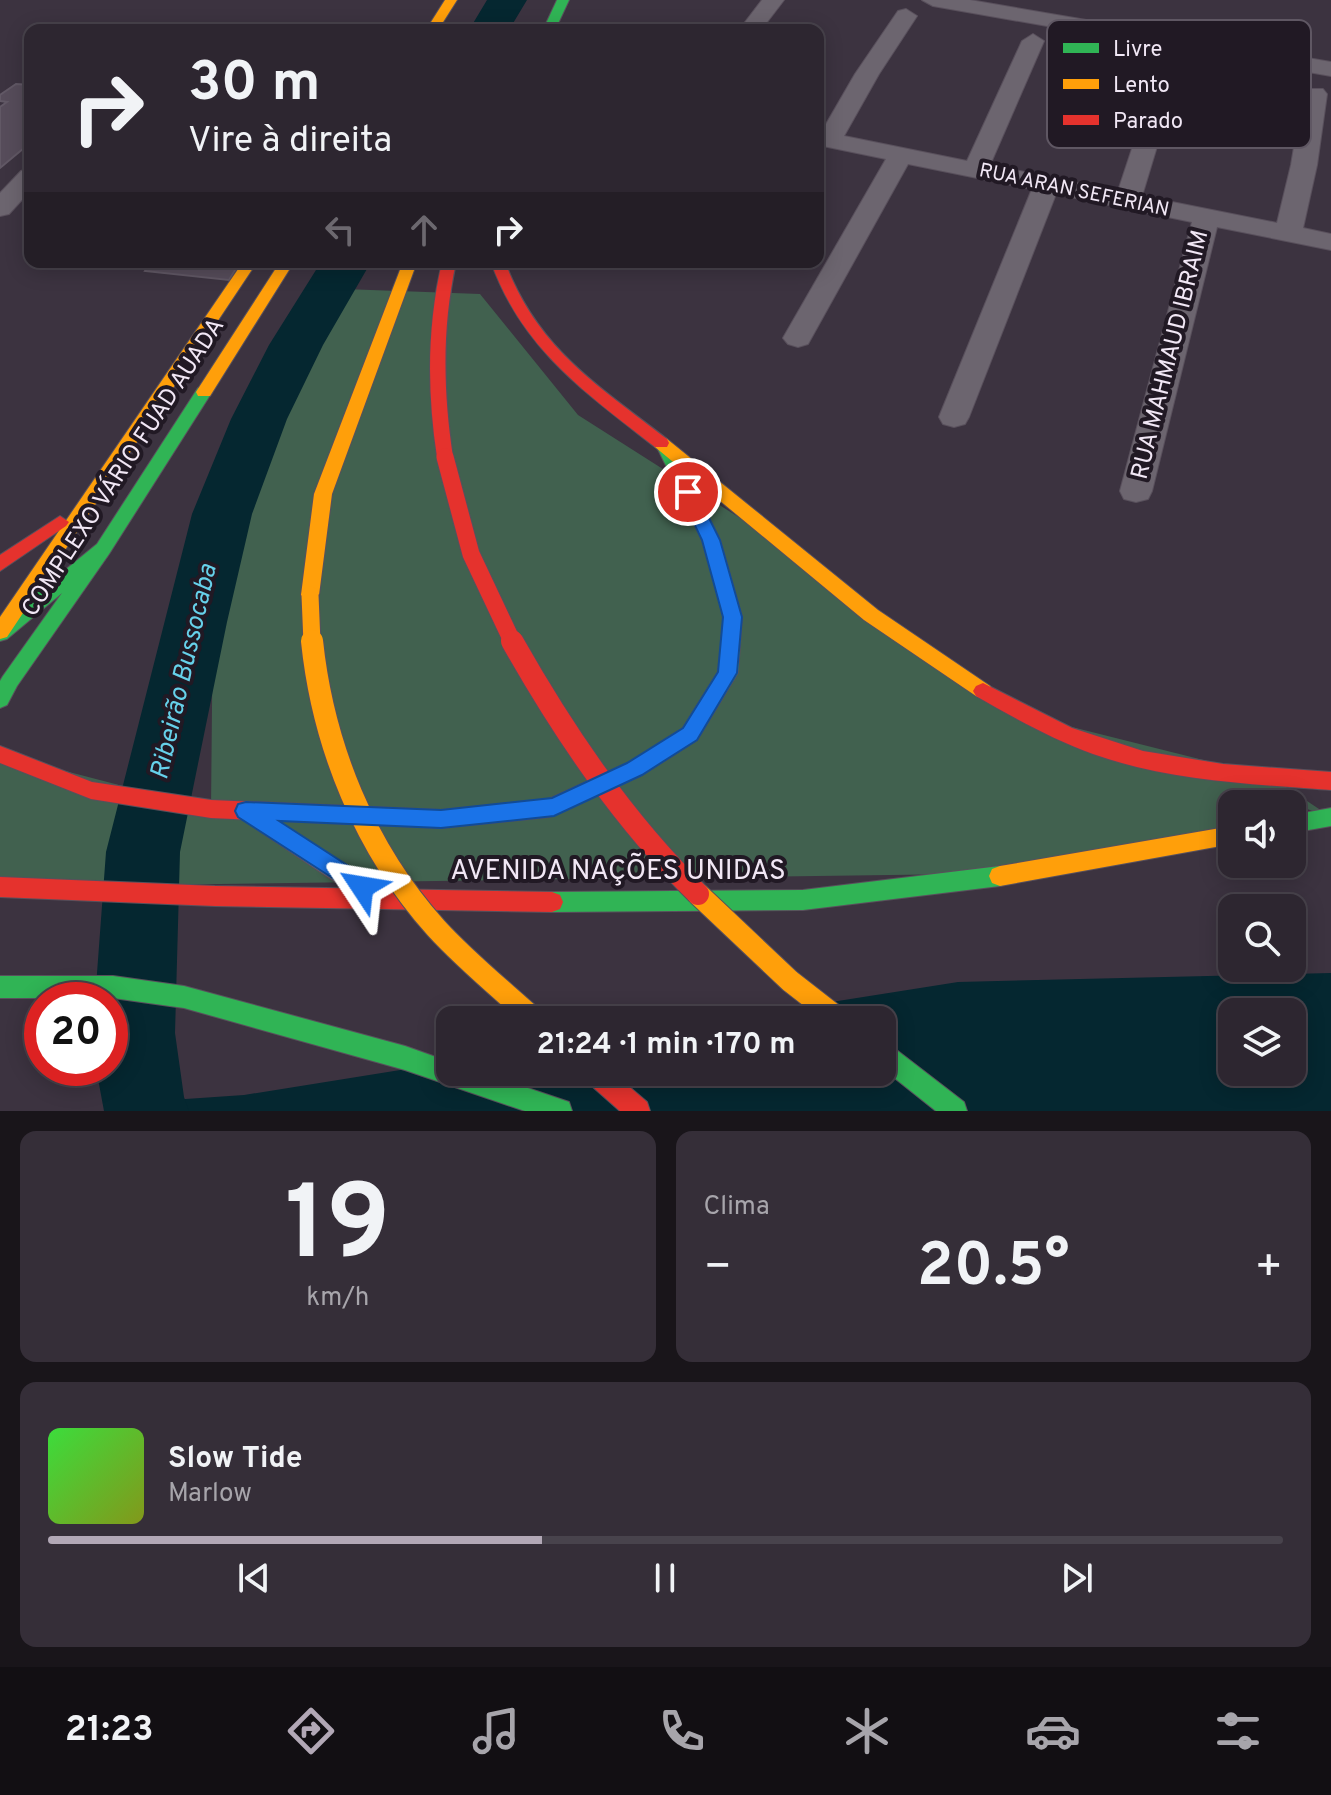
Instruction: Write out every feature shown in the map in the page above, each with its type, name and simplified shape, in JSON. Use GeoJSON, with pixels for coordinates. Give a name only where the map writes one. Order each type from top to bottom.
{"type":"FeatureCollection","features":[{"type":"Feature","properties":{"kind":"main road"},"geometry":{"type":"LineString","coordinates":[[436,24],[451,0]]}},
{"type":"Feature","properties":{"kind":"main road"},"geometry":{"type":"LineString","coordinates":[[552,24],[563,0]]}},
{"type":"Feature","properties":{"kind":"main road"},"geometry":{"type":"LineString","coordinates":[[0,633],[246,268]]}},
{"type":"Feature","properties":{"kind":"main road","name":"COMPLEXO VÁRIO FUAD AUADA"},"geometry":{"type":"LineString","coordinates":[[0,700],[10,681],[103,549],[283,268]]}},
{"type":"Feature","properties":{"kind":"main road"},"geometry":{"type":"LineString","coordinates":[[408,268],[323,494],[310,595],[310,638],[318,699],[347,790],[375,845],[436,928],[520,1006]]}},
{"type":"Feature","properties":{"kind":"main road"},"geometry":{"type":"LineString","coordinates":[[447,268],[442,285],[435,364],[439,426],[465,536],[502,626],[576,749],[610,798],[662,860],[790,981],[822,1006]]}},
{"type":"Feature","properties":{"kind":"main road"},"geometry":{"type":"LineString","coordinates":[[499,268],[521,317],[570,370],[897,632],[965,680],[1028,716],[1088,744],[1174,767],[1331,781]]}},
{"type":"Feature","properties":{"kind":"main road"},"geometry":{"type":"LineString","coordinates":[[0,754],[91,790],[211,809],[441,819],[554,807],[635,769],[690,734],[728,673],[733,617],[711,540],[664,445]]}},
{"type":"Feature","properties":{"kind":"main road"},"geometry":{"type":"LineString","coordinates":[[0,564],[14,557],[53,525],[81,515]]}},
{"type":"Feature","properties":{"kind":"main road"},"geometry":{"type":"LineString","coordinates":[[0,633],[103,549]]}},
{"type":"Feature","properties":{"kind":"main road"},"geometry":{"type":"LineString","coordinates":[[1306,821],[1331,817]]}},
{"type":"Feature","properties":{"kind":"main road","name":"AVENIDA NAÇÕES UNIDAS"},"geometry":{"type":"LineString","coordinates":[[0,887],[215,896],[598,903],[803,900],[1029,873],[1218,838]]}},
{"type":"Feature","properties":{"kind":"main road"},"geometry":{"type":"LineString","coordinates":[[0,987],[113,987],[184,997],[405,1058],[560,1111]]}},
{"type":"Feature","properties":{"kind":"main road"},"geometry":{"type":"LineString","coordinates":[[896,1064],[955,1111]]}},
{"type":"Feature","properties":{"kind":"main road"},"geometry":{"type":"LineString","coordinates":[[610,1086],[638,1111]]}},
{"type":"Feature","properties":{"kind":"street"},"geometry":{"type":"LineString","coordinates":[[755,24],[773,0]]}},
{"type":"Feature","properties":{"kind":"street"},"geometry":{"type":"LineString","coordinates":[[933,0],[1048,20]]}},
{"type":"Feature","properties":{"kind":"street"},"geometry":{"type":"LineString","coordinates":[[824,138],[906,16]]}},
{"type":"Feature","properties":{"kind":"street"},"geometry":{"type":"LineString","coordinates":[[975,170],[1033,41]]}},
{"type":"Feature","properties":{"kind":"street"},"geometry":{"type":"LineString","coordinates":[[1311,66],[1331,69]]}},
{"type":"Feature","properties":{"kind":"street"},"geometry":{"type":"LineString","coordinates":[[1311,120],[1315,94]]}},
{"type":"Feature","properties":{"kind":"street","name":"RUA ARAN SEFERIAN"},"geometry":{"type":"LineString","coordinates":[[824,139],[1331,242]]}},
{"type":"Feature","properties":{"kind":"street"},"geometry":{"type":"LineString","coordinates":[[1127,202],[1144,148]]}},
{"type":"Feature","properties":{"kind":"street"},"geometry":{"type":"LineString","coordinates":[[1288,234],[1307,148]]}},
{"type":"Feature","properties":{"kind":"street"},"geometry":{"type":"LineString","coordinates":[[798,338],[900,156]]}},
{"type":"Feature","properties":{"kind":"street"},"geometry":{"type":"LineString","coordinates":[[0,208],[24,182]]}},
{"type":"Feature","properties":{"kind":"street"},"geometry":{"type":"LineString","coordinates":[[954,417],[1047,185]]}},
{"type":"Feature","properties":{"kind":"street","name":"RUA MAHMAUD IBRAIM"},"geometry":{"type":"LineString","coordinates":[[1136,491],[1206,219]]}},
{"type":"Feature","properties":{"kind":"lane"},"geometry":{"type":"LineString","coordinates":[[246,811],[380,899]]}},
{"type":"Feature","properties":{"kind":"green space"},"geometry":{"type":"Polygon","coordinates":[[[344,289],[480,294],[578,415],[798,555],[1028,716],[1271,777],[1290,790],[1218,790],[1218,838],[1029,873],[0,887],[0,754],[211,809],[213,605],[274,417],[344,289]]]}},
{"type":"Feature","properties":{"kind":"green space"},"geometry":{"type":"Polygon","coordinates":[[[1306,800],[1331,817],[1306,809],[1306,800]]]}},
{"type":"Feature","properties":{"kind":"water"},"geometry":{"type":"Polygon","coordinates":[[[1331,973],[1331,1111],[111,1111],[142,1102],[244,1095],[436,1064],[436,1086],[896,1086],[896,1006],[806,1006],[958,982],[1218,976],[1218,982],[1306,982],[1306,974],[1331,973]]]}},
{"type":"Feature","properties":{"kind":"building"},"geometry":{"type":"Polygon","coordinates":[[[16,84],[24,85],[24,148],[0,168],[0,107],[7,102],[0,101],[0,95],[16,84]]]}},
{"type":"Feature","properties":{"kind":"building"},"geometry":{"type":"Polygon","coordinates":[[[147,268],[236,268],[229,280],[145,271],[147,268]]]}},
{"type":"Feature","properties":{"kind":"waterway","name":"Ribeirão Bussocaba"},"geometry":{"type":"LineString","coordinates":[[493,24],[507,0]]}},
{"type":"Feature","properties":{"kind":"waterway","name":"Ribeirão Bussocaba"},"geometry":{"type":"LineString","coordinates":[[147,1111],[142,1102],[134,1033],[143,852],[195,622],[222,514],[259,419],[296,345],[342,268]]}},
{"type":"Feature","properties":{"kind":"traffic: fast"},"geometry":{"type":"LineString","coordinates":[[552,24],[563,0]]}},
{"type":"Feature","properties":{"kind":"traffic: fast"},"geometry":{"type":"LineString","coordinates":[[0,700],[10,681],[103,549],[204,392]]}},
{"type":"Feature","properties":{"kind":"traffic: fast"},"geometry":{"type":"LineString","coordinates":[[549,808],[635,769],[690,734],[728,673],[733,617],[711,540],[664,445]]}},
{"type":"Feature","properties":{"kind":"traffic: fast"},"geometry":{"type":"LineString","coordinates":[[0,634],[103,549]]}},
{"type":"Feature","properties":{"kind":"traffic: fast"},"geometry":{"type":"LineString","coordinates":[[1306,821],[1331,817]]}},
{"type":"Feature","properties":{"kind":"traffic: fast"},"geometry":{"type":"LineString","coordinates":[[552,902],[803,900],[1000,876]]}},
{"type":"Feature","properties":{"kind":"traffic: fast"},"geometry":{"type":"LineString","coordinates":[[0,987],[113,987],[184,997],[405,1058],[560,1111]]}},
{"type":"Feature","properties":{"kind":"traffic: fast"},"geometry":{"type":"LineString","coordinates":[[896,1064],[955,1111]]}},
{"type":"Feature","properties":{"kind":"traffic: slow"},"geometry":{"type":"LineString","coordinates":[[436,24],[451,0]]}},
{"type":"Feature","properties":{"kind":"traffic: slow"},"geometry":{"type":"LineString","coordinates":[[0,632],[246,268]]}},
{"type":"Feature","properties":{"kind":"traffic: slow"},"geometry":{"type":"LineString","coordinates":[[204,392],[283,268]]}},
{"type":"Feature","properties":{"kind":"traffic: slow"},"geometry":{"type":"LineString","coordinates":[[310,595],[323,494],[408,268]]}},
{"type":"Feature","properties":{"kind":"traffic: slow"},"geometry":{"type":"LineString","coordinates":[[661,443],[871,615],[983,691]]}},
{"type":"Feature","properties":{"kind":"traffic: slow"},"geometry":{"type":"LineString","coordinates":[[310,595],[311,637],[323,714],[347,786],[364,821],[433,924],[520,1006]]}},
{"type":"Feature","properties":{"kind":"traffic: slow"},"geometry":{"type":"LineString","coordinates":[[1000,876],[1218,837]]}},
{"type":"Feature","properties":{"kind":"traffic: slow"},"geometry":{"type":"LineString","coordinates":[[698,894],[790,981],[822,1006]]}},
{"type":"Feature","properties":{"kind":"traffic: jam"},"geometry":{"type":"LineString","coordinates":[[445,457],[436,359],[448,268]]}},
{"type":"Feature","properties":{"kind":"traffic: jam"},"geometry":{"type":"LineString","coordinates":[[500,268],[524,319],[543,343],[587,385],[661,443]]}},
{"type":"Feature","properties":{"kind":"traffic: jam"},"geometry":{"type":"LineString","coordinates":[[445,457],[471,554],[517,651],[611,796],[652,847],[698,894]]}},
{"type":"Feature","properties":{"kind":"traffic: jam"},"geometry":{"type":"LineString","coordinates":[[0,564],[60,522]]}},
{"type":"Feature","properties":{"kind":"traffic: jam"},"geometry":{"type":"LineString","coordinates":[[983,691],[1065,734],[1143,760],[1223,773],[1331,781]]}},
{"type":"Feature","properties":{"kind":"traffic: jam"},"geometry":{"type":"LineString","coordinates":[[0,754],[91,790],[211,809],[441,819],[549,808]]}},
{"type":"Feature","properties":{"kind":"traffic: jam"},"geometry":{"type":"LineString","coordinates":[[0,887],[215,896],[552,902]]}},
{"type":"Feature","properties":{"kind":"traffic: jam"},"geometry":{"type":"LineString","coordinates":[[610,1086],[638,1111]]}},
{"type":"Feature","properties":{"kind":"route"},"geometry":{"type":"LineString","coordinates":[[362,887],[246,811],[441,819],[554,807],[635,769],[690,734],[728,673],[733,617],[711,540],[688,492]]}}]}
